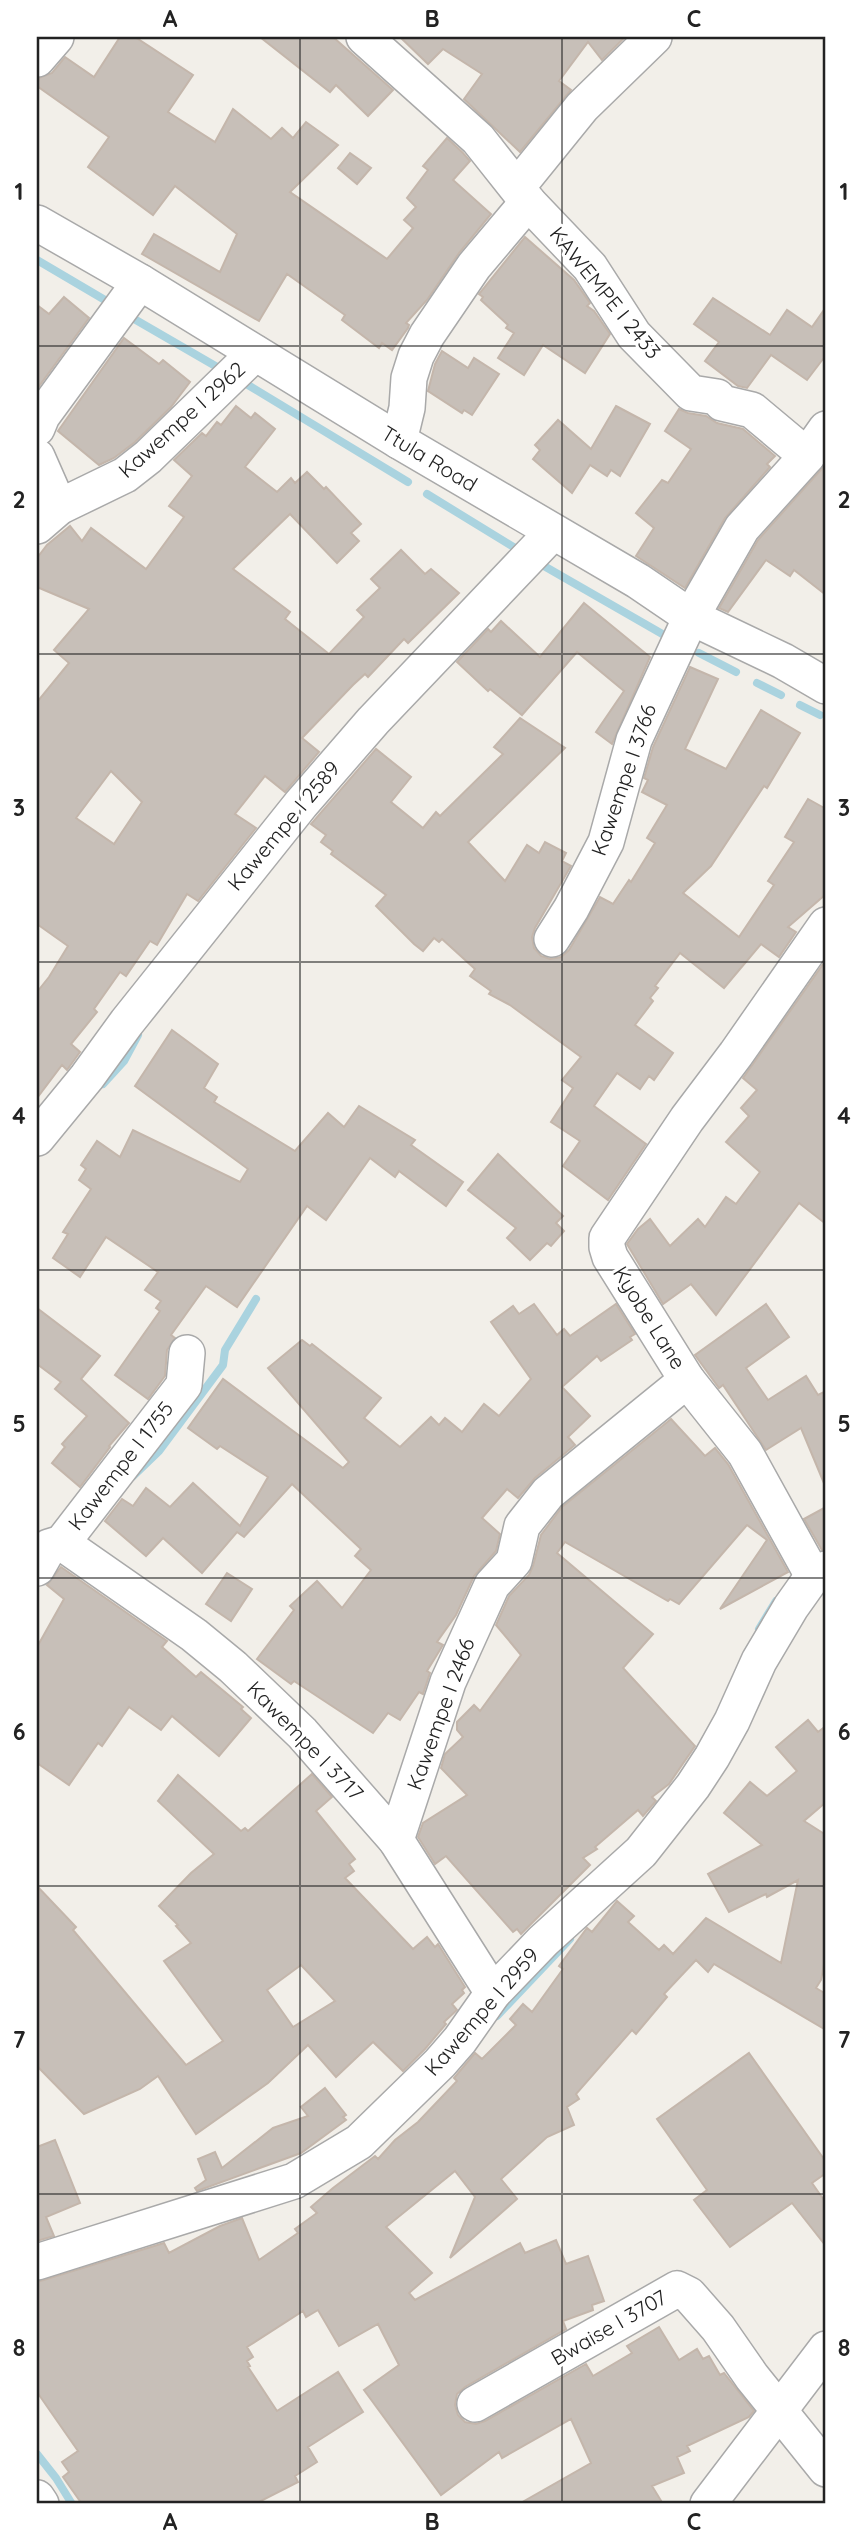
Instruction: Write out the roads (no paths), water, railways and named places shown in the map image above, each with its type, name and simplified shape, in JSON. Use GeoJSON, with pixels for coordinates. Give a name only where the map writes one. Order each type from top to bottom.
{"type":"FeatureCollection","features":[{"type":"Feature","properties":{"kind":"street"},"geometry":{"type":"LineString","coordinates":[[37,59],[56,37]]}},
{"type":"Feature","properties":{"kind":"street","name":"KAWEMPE I 2433"},"geometry":{"type":"LineString","coordinates":[[364,37],[478,139],[523,194],[590,267],[634,335],[691,393],[717,397],[722,402],[751,410],[817,442]]}},
{"type":"Feature","properties":{"kind":"street"},"geometry":{"type":"LineString","coordinates":[[399,441],[407,408],[409,378],[416,356],[582,107],[654,37]]}},
{"type":"Feature","properties":{"kind":"street","name":"Ttula Road"},"geometry":{"type":"LineString","coordinates":[[37,223],[140,282],[552,533],[638,581],[691,617],[783,661],[826,686]]}},
{"type":"Feature","properties":{"kind":"street"},"geometry":{"type":"LineString","coordinates":[[37,428],[42,416],[140,282]]}},
{"type":"Feature","properties":{"kind":"street","name":"Kawempe I 2962"},"geometry":{"type":"LineString","coordinates":[[48,517],[125,475],[148,457],[255,354]]}},
{"type":"Feature","properties":{"kind":"street","name":"Kawempe I 3766"},"geometry":{"type":"LineString","coordinates":[[552,939],[606,842],[634,740],[691,617],[742,528],[817,442]]}},
{"type":"Feature","properties":{"kind":"street"},"geometry":{"type":"LineString","coordinates":[[37,457],[48,517]]}},
{"type":"Feature","properties":{"kind":"street","name":"Kawempe I 2589"},"geometry":{"type":"LineString","coordinates":[[37,1138],[300,804],[373,721],[552,533]]}},
{"type":"Feature","properties":{"kind":"street","name":"Kyobe Lane"},"geometry":{"type":"LineString","coordinates":[[820,1573],[745,1453],[687,1380],[610,1256],[607,1238],[687,1119],[736,1055],[826,925]]}},
{"type":"Feature","properties":{"kind":"street","name":"Kawempe I 1755"},"geometry":{"type":"LineString","coordinates":[[46,1547],[184,1385],[187,1353]]}},
{"type":"Feature","properties":{"kind":"street","name":"Kawempe I 2466"},"geometry":{"type":"LineString","coordinates":[[396,1840],[448,1682],[492,1585],[514,1561],[523,1526],[548,1493],[687,1380]]}},
{"type":"Feature","properties":{"kind":"street","name":"Kawempe I 3717"},"geometry":{"type":"LineString","coordinates":[[46,1547],[142,1597],[233,1667],[302,1733],[396,1840],[493,1993]]}},
{"type":"Feature","properties":{"kind":"street","name":"Kawempe I 2959"},"geometry":{"type":"LineString","coordinates":[[37,2262],[294,2181],[359,2142],[422,2083],[460,2040],[493,1993],[543,1941],[641,1852],[693,1786],[732,1721],[759,1661],[820,1573]]}},
{"type":"Feature","properties":{"kind":"street","name":"Bwaise I 3707"},"geometry":{"type":"LineString","coordinates":[[475,2404],[677,2289],[689,2295],[718,2328],[752,2377],[780,2409]]}},
{"type":"Feature","properties":{"kind":"street"},"geometry":{"type":"LineString","coordinates":[[708,2504],[826,2349]]}},
{"type":"Feature","properties":{"kind":"street"},"geometry":{"type":"LineString","coordinates":[[780,2409],[826,2469]]}},
{"type":"Feature","properties":{"kind":"street"},"geometry":{"type":"LineString","coordinates":[[37,2498],[41,2504]]}},
{"type":"Feature","properties":{"kind":"waterway"},"geometry":{"type":"LineString","coordinates":[[37,260],[110,303]]}},
{"type":"Feature","properties":{"kind":"waterway"},"geometry":{"type":"LineString","coordinates":[[129,316],[224,371]]}},
{"type":"Feature","properties":{"kind":"waterway"},"geometry":{"type":"LineString","coordinates":[[248,385],[408,482]]}},
{"type":"Feature","properties":{"kind":"waterway"},"geometry":{"type":"LineString","coordinates":[[427,494],[520,551],[517,554]]}},
{"type":"Feature","properties":{"kind":"waterway"},"geometry":{"type":"LineString","coordinates":[[537,562],[671,639]]}},
{"type":"Feature","properties":{"kind":"waterway"},"geometry":{"type":"LineString","coordinates":[[699,653],[736,672]]}},
{"type":"Feature","properties":{"kind":"waterway"},"geometry":{"type":"LineString","coordinates":[[757,683],[781,695]]}},
{"type":"Feature","properties":{"kind":"waterway"},"geometry":{"type":"LineString","coordinates":[[800,705],[820,715]]}},
{"type":"Feature","properties":{"kind":"waterway"},"geometry":{"type":"LineString","coordinates":[[103,1084],[124,1061],[138,1035]]}},
{"type":"Feature","properties":{"kind":"waterway"},"geometry":{"type":"LineString","coordinates":[[132,1477],[159,1451],[223,1365],[225,1350],[256,1299]]}},
{"type":"Feature","properties":{"kind":"waterway"},"geometry":{"type":"LineString","coordinates":[[759,1629],[776,1601]]}},
{"type":"Feature","properties":{"kind":"waterway"},"geometry":{"type":"LineString","coordinates":[[497,2016],[570,1939]]}},
{"type":"Feature","properties":{"kind":"waterway"},"geometry":{"type":"LineString","coordinates":[[37,2454],[72,2504]]}}]}
